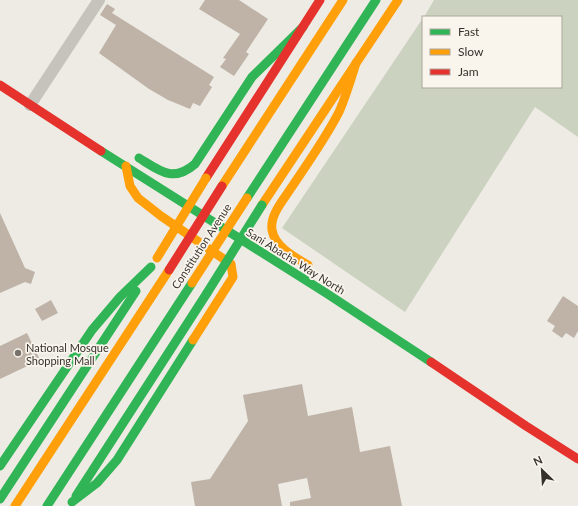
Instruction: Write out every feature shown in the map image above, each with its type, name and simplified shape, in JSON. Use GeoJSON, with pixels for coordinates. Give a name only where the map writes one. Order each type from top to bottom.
{"type":"FeatureCollection","features":[{"type":"Feature","properties":{"kind":"main road"},"geometry":{"type":"LineString","coordinates":[[0,499],[157,258],[206,178],[320,0]]}},
{"type":"Feature","properties":{"kind":"main road","name":"Constitution Avenue"},"geometry":{"type":"LineString","coordinates":[[15,506],[169,270],[268,113],[343,0]]}},
{"type":"Feature","properties":{"kind":"main road","name":"Constitution Avenue"},"geometry":{"type":"LineString","coordinates":[[49,502],[376,0]]}},
{"type":"Feature","properties":{"kind":"main road"},"geometry":{"type":"LineString","coordinates":[[71,504],[262,205],[398,0]]}},
{"type":"Feature","properties":{"kind":"main road"},"geometry":{"type":"LineString","coordinates":[[128,151],[161,172],[180,174],[188,170],[195,164],[252,77],[303,27]]}},
{"type":"Feature","properties":{"kind":"main road"},"geometry":{"type":"LineString","coordinates":[[316,270],[281,247],[272,231],[271,224],[282,201],[336,118],[346,96],[356,63]]}},
{"type":"Feature","properties":{"kind":"main road","name":"Sani Abacha Way North"},"geometry":{"type":"LineString","coordinates":[[0,85],[374,324],[543,438],[578,459]]}},
{"type":"Feature","properties":{"kind":"main road"},"geometry":{"type":"LineString","coordinates":[[30,105],[63,114]]}},
{"type":"Feature","properties":{"kind":"main road"},"geometry":{"type":"LineString","coordinates":[[71,504],[90,491],[118,460],[234,277],[230,264],[161,216],[138,198],[130,186],[126,166]]}},
{"type":"Feature","properties":{"kind":"main road"},"geometry":{"type":"LineString","coordinates":[[0,466],[92,330],[109,309],[151,267]]}},
{"type":"Feature","properties":{"kind":"main road"},"geometry":{"type":"LineString","coordinates":[[361,306],[374,324]]}},
{"type":"Feature","properties":{"kind":"street"},"geometry":{"type":"LineString","coordinates":[[30,105],[99,0]]}},
{"type":"Feature","properties":{"kind":"green space"},"geometry":{"type":"Polygon","coordinates":[[[434,0],[578,0],[578,137],[535,107],[405,312],[282,228],[422,19],[422,88],[562,88],[562,16],[425,16],[434,0]]]}},
{"type":"Feature","properties":{"kind":"building"},"geometry":{"type":"Polygon","coordinates":[[[205,0],[239,0],[268,19],[246,52],[249,54],[234,76],[220,67],[226,59],[223,58],[240,34],[199,9],[205,0]]]}},
{"type":"Feature","properties":{"kind":"building"},"geometry":{"type":"Polygon","coordinates":[[[107,4],[115,9],[112,13],[214,77],[209,85],[212,87],[200,106],[193,103],[190,109],[168,100],[149,89],[99,53],[116,25],[100,15],[107,4]]]}},
{"type":"Feature","properties":{"kind":"building"},"geometry":{"type":"Polygon","coordinates":[[[0,213],[25,268],[35,272],[31,284],[25,282],[0,293],[0,213]]]}},
{"type":"Feature","properties":{"kind":"building"},"geometry":{"type":"Polygon","coordinates":[[[563,296],[578,306],[578,331],[574,338],[566,333],[562,338],[552,331],[555,326],[547,321],[563,296]]]}},
{"type":"Feature","properties":{"kind":"building"},"geometry":{"type":"Polygon","coordinates":[[[51,300],[58,313],[42,321],[35,309],[51,300]]]}},
{"type":"Feature","properties":{"kind":"building","name":"National Mosque Shopping Mall"},"geometry":{"type":"Polygon","coordinates":[[[27,333],[40,360],[0,379],[0,346],[27,333]]]}},
{"type":"Feature","properties":{"kind":"building"},"geometry":{"type":"Polygon","coordinates":[[[302,384],[308,416],[352,407],[360,452],[390,446],[402,506],[290,506],[290,502],[311,498],[307,478],[278,484],[282,506],[195,506],[191,482],[210,479],[248,421],[243,395],[302,384]]]}},
{"type":"Feature","properties":{"kind":"traffic: fast"},"geometry":{"type":"LineString","coordinates":[[247,198],[376,0]]}},
{"type":"Feature","properties":{"kind":"traffic: fast"},"geometry":{"type":"LineString","coordinates":[[139,158],[160,171],[173,174],[187,170],[195,164],[252,77],[303,27]]}},
{"type":"Feature","properties":{"kind":"traffic: fast"},"geometry":{"type":"LineString","coordinates":[[101,151],[326,293],[431,362]]}},
{"type":"Feature","properties":{"kind":"traffic: fast"},"geometry":{"type":"LineString","coordinates":[[207,293],[262,205]]}},
{"type":"Feature","properties":{"kind":"traffic: fast"},"geometry":{"type":"LineString","coordinates":[[0,466],[92,330],[120,297],[151,267]]}},
{"type":"Feature","properties":{"kind":"traffic: fast"},"geometry":{"type":"LineString","coordinates":[[47,506],[192,283]]}},
{"type":"Feature","properties":{"kind":"traffic: fast"},"geometry":{"type":"LineString","coordinates":[[0,499],[136,291]]}},
{"type":"Feature","properties":{"kind":"traffic: fast"},"geometry":{"type":"LineString","coordinates":[[76,496],[207,293]]}},
{"type":"Feature","properties":{"kind":"traffic: fast"},"geometry":{"type":"LineString","coordinates":[[72,502],[97,483],[117,460],[193,340]]}},
{"type":"Feature","properties":{"kind":"traffic: slow"},"geometry":{"type":"LineString","coordinates":[[222,186],[343,0]]}},
{"type":"Feature","properties":{"kind":"traffic: slow"},"geometry":{"type":"LineString","coordinates":[[262,205],[398,0]]}},
{"type":"Feature","properties":{"kind":"traffic: slow"},"geometry":{"type":"LineString","coordinates":[[308,265],[286,251],[277,242],[272,230],[273,220],[279,206],[321,144],[339,112],[356,63]]}},
{"type":"Feature","properties":{"kind":"traffic: slow"},"geometry":{"type":"LineString","coordinates":[[126,166],[130,186],[138,198],[161,216],[231,264],[233,277],[193,340]]}},
{"type":"Feature","properties":{"kind":"traffic: slow"},"geometry":{"type":"LineString","coordinates":[[157,258],[206,178]]}},
{"type":"Feature","properties":{"kind":"traffic: slow"},"geometry":{"type":"LineString","coordinates":[[192,283],[247,198]]}},
{"type":"Feature","properties":{"kind":"traffic: slow"},"geometry":{"type":"LineString","coordinates":[[15,506],[169,270]]}},
{"type":"Feature","properties":{"kind":"traffic: jam"},"geometry":{"type":"LineString","coordinates":[[206,178],[320,0]]}},
{"type":"Feature","properties":{"kind":"traffic: jam"},"geometry":{"type":"LineString","coordinates":[[0,85],[101,151]]}},
{"type":"Feature","properties":{"kind":"traffic: jam"},"geometry":{"type":"LineString","coordinates":[[169,270],[222,186]]}},
{"type":"Feature","properties":{"kind":"traffic: jam"},"geometry":{"type":"LineString","coordinates":[[431,362],[578,459]]}},
{"type":"Feature","properties":{"kind":"place","name":"National Mosque Shopping Mall"},"geometry":{"type":"Point","coordinates":[18,353]}}]}
